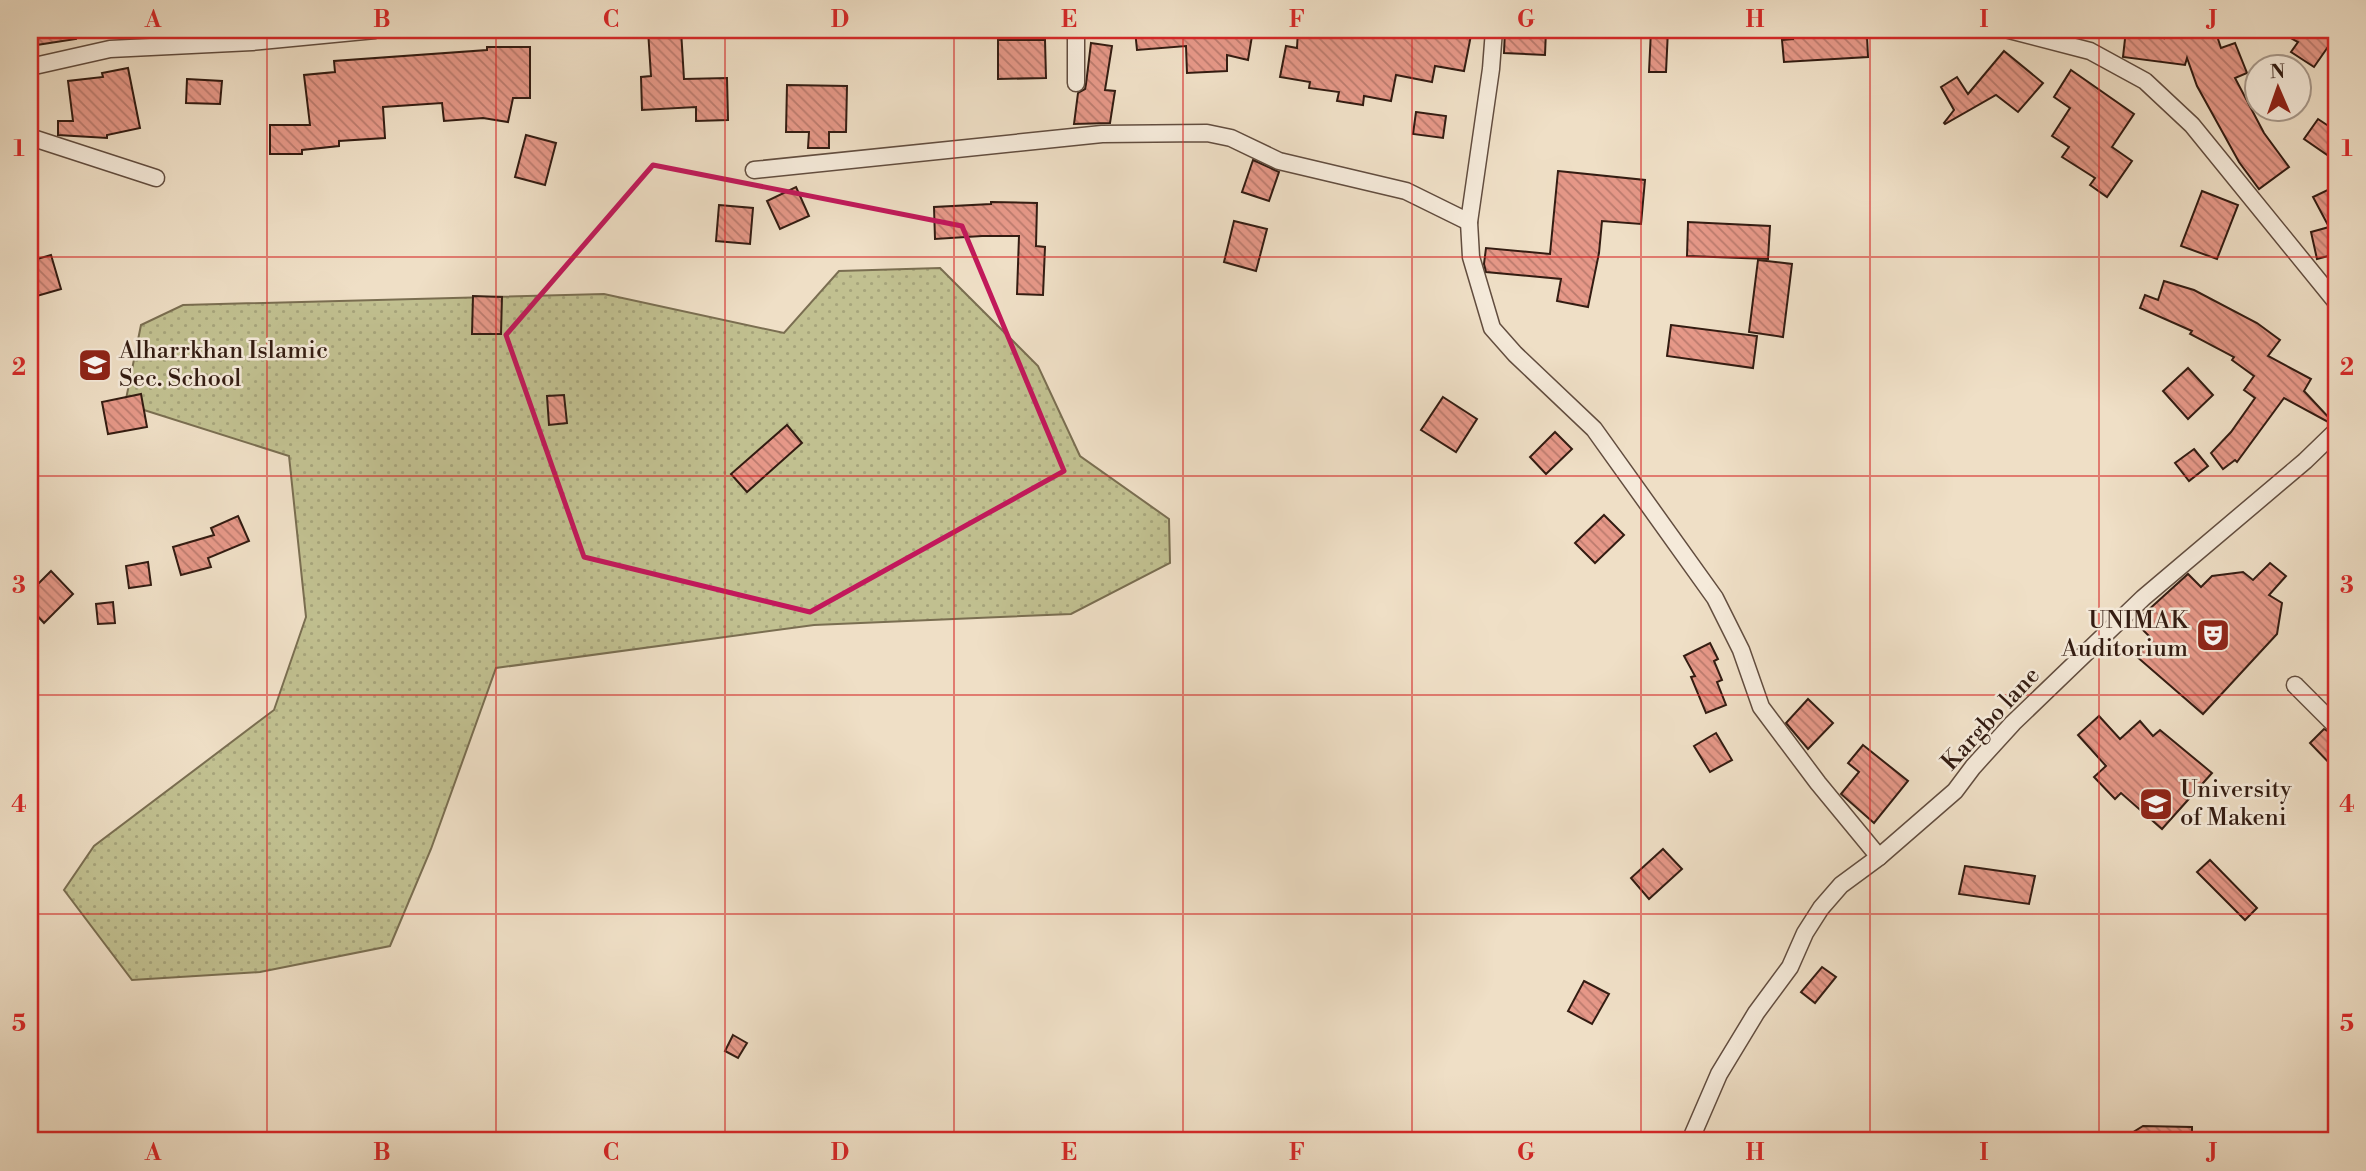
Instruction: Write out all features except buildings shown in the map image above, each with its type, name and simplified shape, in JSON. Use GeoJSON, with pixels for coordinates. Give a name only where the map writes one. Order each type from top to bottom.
{"type":"FeatureCollection","features":[{"type":"Feature","properties":{"kind":"street"},"geometry":{"type":"LineString","coordinates":[[30,67],[110,49],[252,41],[375,30]]}},
{"type":"Feature","properties":{"kind":"street"},"geometry":{"type":"LineString","coordinates":[[1073,30],[1076,38],[1076,83]]}},
{"type":"Feature","properties":{"kind":"street"},"geometry":{"type":"LineString","coordinates":[[1494,30],[1469,222],[1471,257],[1492,328],[1515,354],[1594,429],[1715,598],[1741,650],[1761,707],[1818,783],[1879,857]]}},
{"type":"Feature","properties":{"kind":"street"},"geometry":{"type":"LineString","coordinates":[[2008,30],[2090,51],[2145,80],[2192,125],[2336,302]]}},
{"type":"Feature","properties":{"kind":"street"},"geometry":{"type":"LineString","coordinates":[[754,170],[1102,134],[1207,132],[1231,138],[1279,161],[1406,191],[1469,222]]}},
{"type":"Feature","properties":{"kind":"street"},"geometry":{"type":"LineString","coordinates":[[30,137],[156,178]]}},
{"type":"Feature","properties":{"kind":"street","name":"Kargbo lane"},"geometry":{"type":"LineString","coordinates":[[1690,1141],[1719,1074],[1756,1013],[1790,967],[1805,933],[1821,908],[1842,885],[1879,857],[1955,791],[2013,723],[2143,598],[2305,461],[2336,431]]}},
{"type":"Feature","properties":{"kind":"street"},"geometry":{"type":"LineString","coordinates":[[2295,685],[2336,726]]}},
{"type":"Feature","properties":{"kind":"highlighted area"},"geometry":{"type":"Polygon","coordinates":[[[653,165],[962,226],[1064,471],[810,612],[584,557],[506,335],[653,165]]]}},
{"type":"Feature","properties":{"kind":"shaded area"},"geometry":{"type":"Polygon","coordinates":[[[940,268],[1038,366],[1080,456],[1169,519],[1170,563],[1071,614],[814,625],[496,668],[431,849],[390,946],[260,972],[132,980],[64,890],[94,846],[274,710],[306,617],[289,456],[125,404],[141,325],[183,305],[604,294],[784,333],[839,271],[940,268]]]}},
{"type":"Feature","properties":{"kind":"place","name":"Alharrkhan Islamic Sec. School"},"geometry":{"type":"Point","coordinates":[95,365]}},
{"type":"Feature","properties":{"kind":"place","name":"UNIMAK Auditorium"},"geometry":{"type":"Point","coordinates":[2213,635]}},
{"type":"Feature","properties":{"kind":"place","name":"University of Makeni"},"geometry":{"type":"Point","coordinates":[2156,804]}}]}
